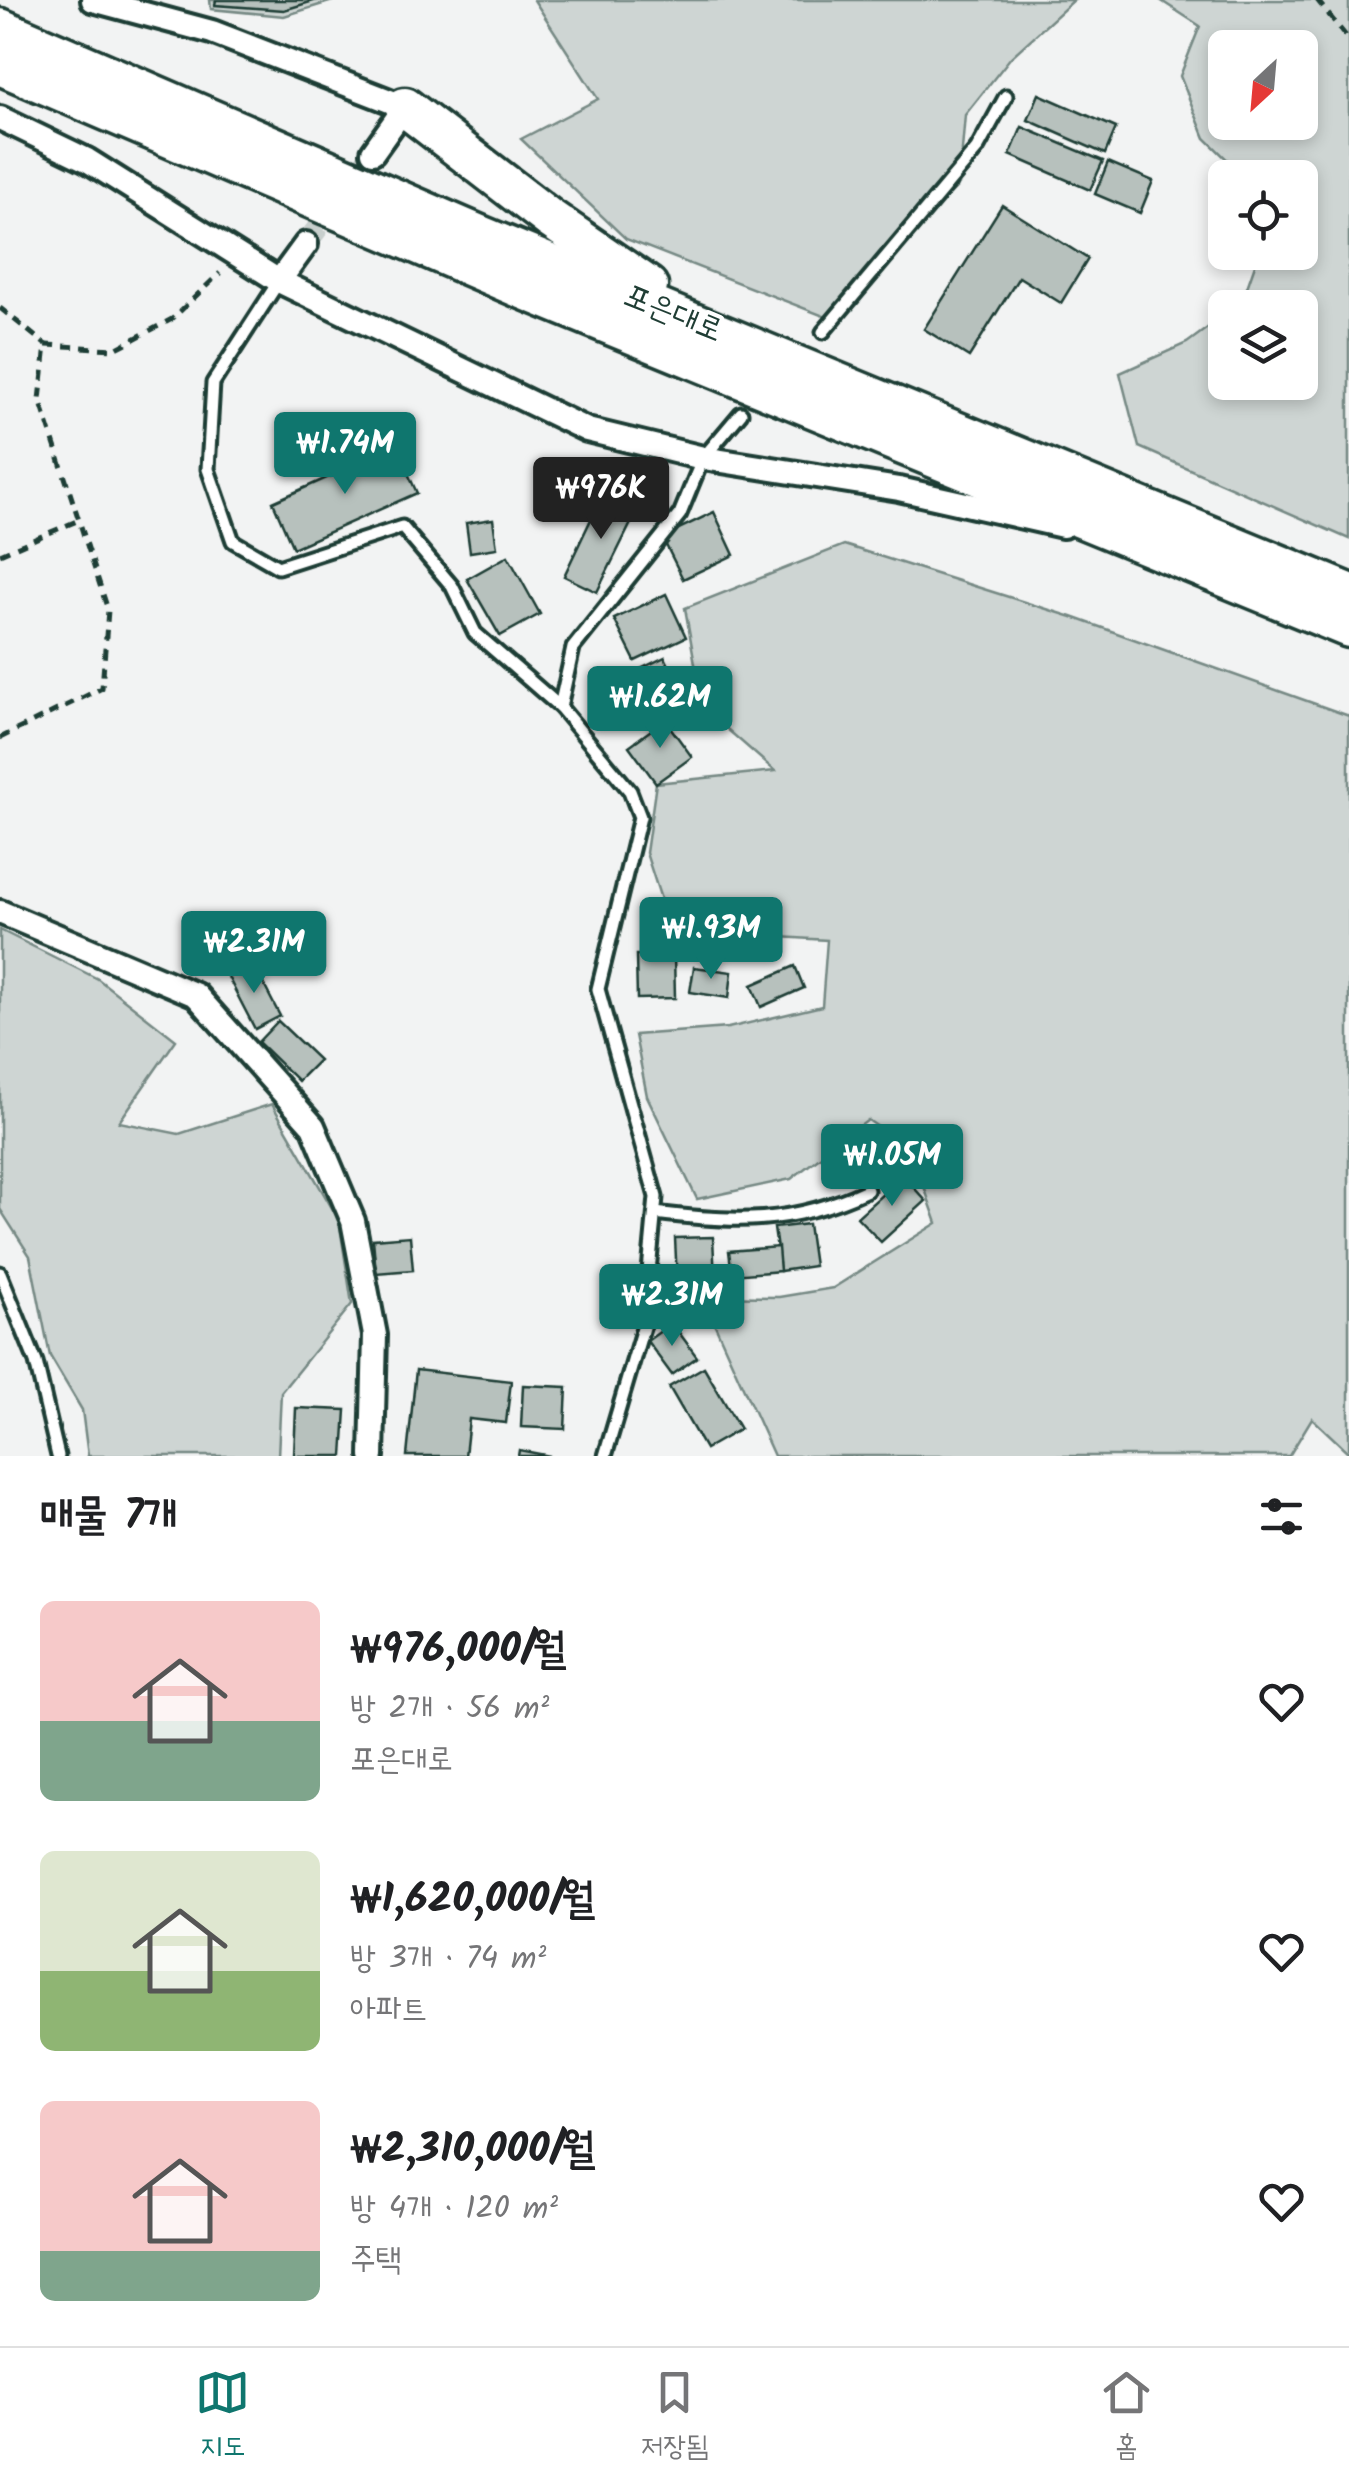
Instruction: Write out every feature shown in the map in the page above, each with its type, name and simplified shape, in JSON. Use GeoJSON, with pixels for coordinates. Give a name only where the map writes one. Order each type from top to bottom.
{"type":"FeatureCollection","features":[{"type":"Feature","properties":{"kind":"highway","name":"포은대로"},"geometry":{"type":"LineString","coordinates":[[0,28],[482,236],[1349,593]]}},
{"type":"Feature","properties":{"kind":"highway","name":"포은대로"},"geometry":{"type":"LineString","coordinates":[[0,64],[520,288],[1349,628]]}},
{"type":"Feature","properties":{"kind":"highway"},"geometry":{"type":"LineString","coordinates":[[405,107],[549,218],[640,282],[754,346]]}},
{"type":"Feature","properties":{"kind":"street"},"geometry":{"type":"LineString","coordinates":[[93,0],[212,32],[405,107],[372,152]]}},
{"type":"Feature","properties":{"kind":"street"},"geometry":{"type":"LineString","coordinates":[[0,118],[88,160],[279,281],[587,430],[703,458],[899,488],[1151,546]]}},
{"type":"Feature","properties":{"kind":"street"},"geometry":{"type":"LineString","coordinates":[[279,281],[306,244]]}},
{"type":"Feature","properties":{"kind":"street"},"geometry":{"type":"LineString","coordinates":[[0,912],[196,995],[313,1126],[353,1220],[375,1335],[372,1456]]}},
{"type":"Feature","properties":{"kind":"lane"},"geometry":{"type":"LineString","coordinates":[[823,332],[977,149],[1006,96]]}},
{"type":"Feature","properties":{"kind":"lane"},"geometry":{"type":"LineString","coordinates":[[279,281],[213,383],[208,469],[233,541],[278,566],[402,528],[452,586],[475,634],[560,707],[630,791],[640,817],[598,989],[656,1197],[644,1324],[605,1456]]}},
{"type":"Feature","properties":{"kind":"lane"},"geometry":{"type":"LineString","coordinates":[[560,707],[574,648],[680,514],[703,458],[741,413]]}},
{"type":"Feature","properties":{"kind":"lane"},"geometry":{"type":"LineString","coordinates":[[654,1212],[771,1221],[830,1208],[867,1190]]}},
{"type":"Feature","properties":{"kind":"lane"},"geometry":{"type":"LineString","coordinates":[[0,1273],[36,1362],[58,1456]]}},
{"type":"Feature","properties":{"kind":"path"},"geometry":{"type":"LineString","coordinates":[[1318,0],[1349,40]]}},
{"type":"Feature","properties":{"kind":"path"},"geometry":{"type":"LineString","coordinates":[[0,308],[46,345],[115,349],[172,319],[238,256]]}},
{"type":"Feature","properties":{"kind":"path"},"geometry":{"type":"LineString","coordinates":[[0,738],[102,688],[108,610],[40,400],[46,345]]}},
{"type":"Feature","properties":{"kind":"path"},"geometry":{"type":"LineString","coordinates":[[0,554],[79,520]]}},
{"type":"Feature","properties":{"kind":"shaded area"},"geometry":{"type":"Polygon","coordinates":[[[210,0],[336,0],[284,16],[211,9],[210,0]]]}},
{"type":"Feature","properties":{"kind":"shaded area"},"geometry":{"type":"Polygon","coordinates":[[[534,0],[1074,0],[1011,57],[965,115],[959,185],[892,252],[839,322],[626,239],[521,139],[598,99],[534,0]]]}},
{"type":"Feature","properties":{"kind":"shaded area"},"geometry":{"type":"Polygon","coordinates":[[[1160,0],[1349,0],[1349,539],[1139,447],[1120,373],[1187,343],[1208,328],[1208,400],[1318,400],[1318,290],[1246,290],[1253,270],[1318,270],[1318,160],[1228,160],[1205,138],[1180,76],[1200,26],[1160,0]]]}},
{"type":"Feature","properties":{"kind":"shaded area"},"geometry":{"type":"Polygon","coordinates":[[[844,545],[1072,617],[1349,716],[1349,1453],[1312,1418],[1289,1456],[774,1456],[702,1296],[779,1297],[833,1288],[937,1223],[911,1150],[868,1120],[791,1179],[697,1199],[647,1096],[635,1035],[728,1028],[822,1006],[827,940],[671,930],[646,853],[656,783],[775,771],[703,708],[685,608],[844,545]]]}},
{"type":"Feature","properties":{"kind":"shaded area"},"geometry":{"type":"Polygon","coordinates":[[[0,930],[98,979],[176,1040],[119,1122],[179,1134],[272,1104],[339,1220],[352,1304],[281,1392],[278,1456],[88,1456],[82,1410],[50,1356],[30,1256],[0,1209],[0,930]]]}},
{"type":"Feature","properties":{"kind":"building"},"geometry":{"type":"Polygon","coordinates":[[[216,0],[317,0],[284,10],[215,5],[216,0]]]}},
{"type":"Feature","properties":{"kind":"building"},"geometry":{"type":"Polygon","coordinates":[[[1039,94],[1116,128],[1105,154],[1028,120],[1039,94]]]}},
{"type":"Feature","properties":{"kind":"building"},"geometry":{"type":"Polygon","coordinates":[[[1022,127],[1103,161],[1090,190],[1010,155],[1022,127]]]}},
{"type":"Feature","properties":{"kind":"building"},"geometry":{"type":"Polygon","coordinates":[[[1108,162],[1153,181],[1140,213],[1095,194],[1108,162]]]}},
{"type":"Feature","properties":{"kind":"building"},"geometry":{"type":"Polygon","coordinates":[[[1002,205],[1088,259],[1061,303],[1019,277],[969,357],[924,329],[1002,205]]]}},
{"type":"Feature","properties":{"kind":"building"},"geometry":{"type":"Polygon","coordinates":[[[396,447],[417,493],[293,548],[273,502],[396,447]]]}},
{"type":"Feature","properties":{"kind":"building"},"geometry":{"type":"Polygon","coordinates":[[[604,492],[638,509],[597,592],[564,576],[604,492]]]}},
{"type":"Feature","properties":{"kind":"building"},"geometry":{"type":"Polygon","coordinates":[[[714,512],[734,555],[683,579],[662,537],[714,512]]]}},
{"type":"Feature","properties":{"kind":"building"},"geometry":{"type":"Polygon","coordinates":[[[493,519],[497,548],[470,552],[466,523],[493,519]]]}},
{"type":"Feature","properties":{"kind":"building"},"geometry":{"type":"Polygon","coordinates":[[[508,556],[540,614],[500,636],[467,579],[508,556]]]}},
{"type":"Feature","properties":{"kind":"building"},"geometry":{"type":"Polygon","coordinates":[[[666,594],[686,637],[635,661],[614,619],[666,594]]]}},
{"type":"Feature","properties":{"kind":"building"},"geometry":{"type":"Polygon","coordinates":[[[665,657],[686,700],[634,724],[614,682],[665,657]]]}},
{"type":"Feature","properties":{"kind":"building"},"geometry":{"type":"Polygon","coordinates":[[[665,720],[692,757],[656,783],[629,746],[665,720]]]}},
{"type":"Feature","properties":{"kind":"building"},"geometry":{"type":"Polygon","coordinates":[[[636,955],[674,955],[675,998],[637,999],[636,955]]]}},
{"type":"Feature","properties":{"kind":"building"},"geometry":{"type":"Polygon","coordinates":[[[252,962],[280,1016],[255,1029],[227,975],[252,962]]]}},
{"type":"Feature","properties":{"kind":"building"},"geometry":{"type":"Polygon","coordinates":[[[795,966],[804,988],[761,1007],[752,985],[795,966]]]}},
{"type":"Feature","properties":{"kind":"building"},"geometry":{"type":"Polygon","coordinates":[[[694,967],[732,972],[729,998],[690,992],[694,967]]]}},
{"type":"Feature","properties":{"kind":"building"},"geometry":{"type":"Polygon","coordinates":[[[278,1021],[319,1060],[298,1081],[258,1042],[278,1021]]]}},
{"type":"Feature","properties":{"kind":"building"},"geometry":{"type":"Polygon","coordinates":[[[871,1133],[892,1163],[862,1183],[841,1154],[871,1133]]]}},
{"type":"Feature","properties":{"kind":"building"},"geometry":{"type":"Polygon","coordinates":[[[903,1176],[926,1201],[881,1242],[857,1217],[903,1176]]]}},
{"type":"Feature","properties":{"kind":"building"},"geometry":{"type":"Polygon","coordinates":[[[808,1224],[814,1266],[780,1271],[774,1228],[808,1224]]]}},
{"type":"Feature","properties":{"kind":"building"},"geometry":{"type":"Polygon","coordinates":[[[410,1236],[413,1270],[376,1273],[373,1239],[410,1236]]]}},
{"type":"Feature","properties":{"kind":"building"},"geometry":{"type":"Polygon","coordinates":[[[713,1237],[715,1280],[677,1281],[675,1238],[713,1237]]]}},
{"type":"Feature","properties":{"kind":"building"},"geometry":{"type":"Polygon","coordinates":[[[778,1247],[780,1271],[732,1275],[729,1251],[778,1247]]]}},
{"type":"Feature","properties":{"kind":"building"},"geometry":{"type":"Polygon","coordinates":[[[672,1323],[697,1357],[672,1375],[647,1341],[672,1323]]]}},
{"type":"Feature","properties":{"kind":"building"},"geometry":{"type":"Polygon","coordinates":[[[704,1367],[740,1429],[705,1449],[669,1387],[704,1367]]]}},
{"type":"Feature","properties":{"kind":"building"},"geometry":{"type":"Polygon","coordinates":[[[416,1370],[511,1381],[506,1423],[469,1419],[465,1456],[407,1456],[416,1370]]]}},
{"type":"Feature","properties":{"kind":"building"},"geometry":{"type":"Polygon","coordinates":[[[523,1385],[567,1387],[565,1429],[521,1427],[523,1385]]]}},
{"type":"Feature","properties":{"kind":"building"},"geometry":{"type":"Polygon","coordinates":[[[296,1408],[346,1410],[343,1456],[294,1456],[296,1408]]]}},
{"type":"Feature","properties":{"kind":"building"},"geometry":{"type":"Polygon","coordinates":[[[519,1450],[550,1456],[518,1456],[519,1450]]]}},
{"type":"Feature","properties":{"kind":"tunnel"},"geometry":{"type":"LineString","coordinates":[[306,244],[373,152]]}}]}
